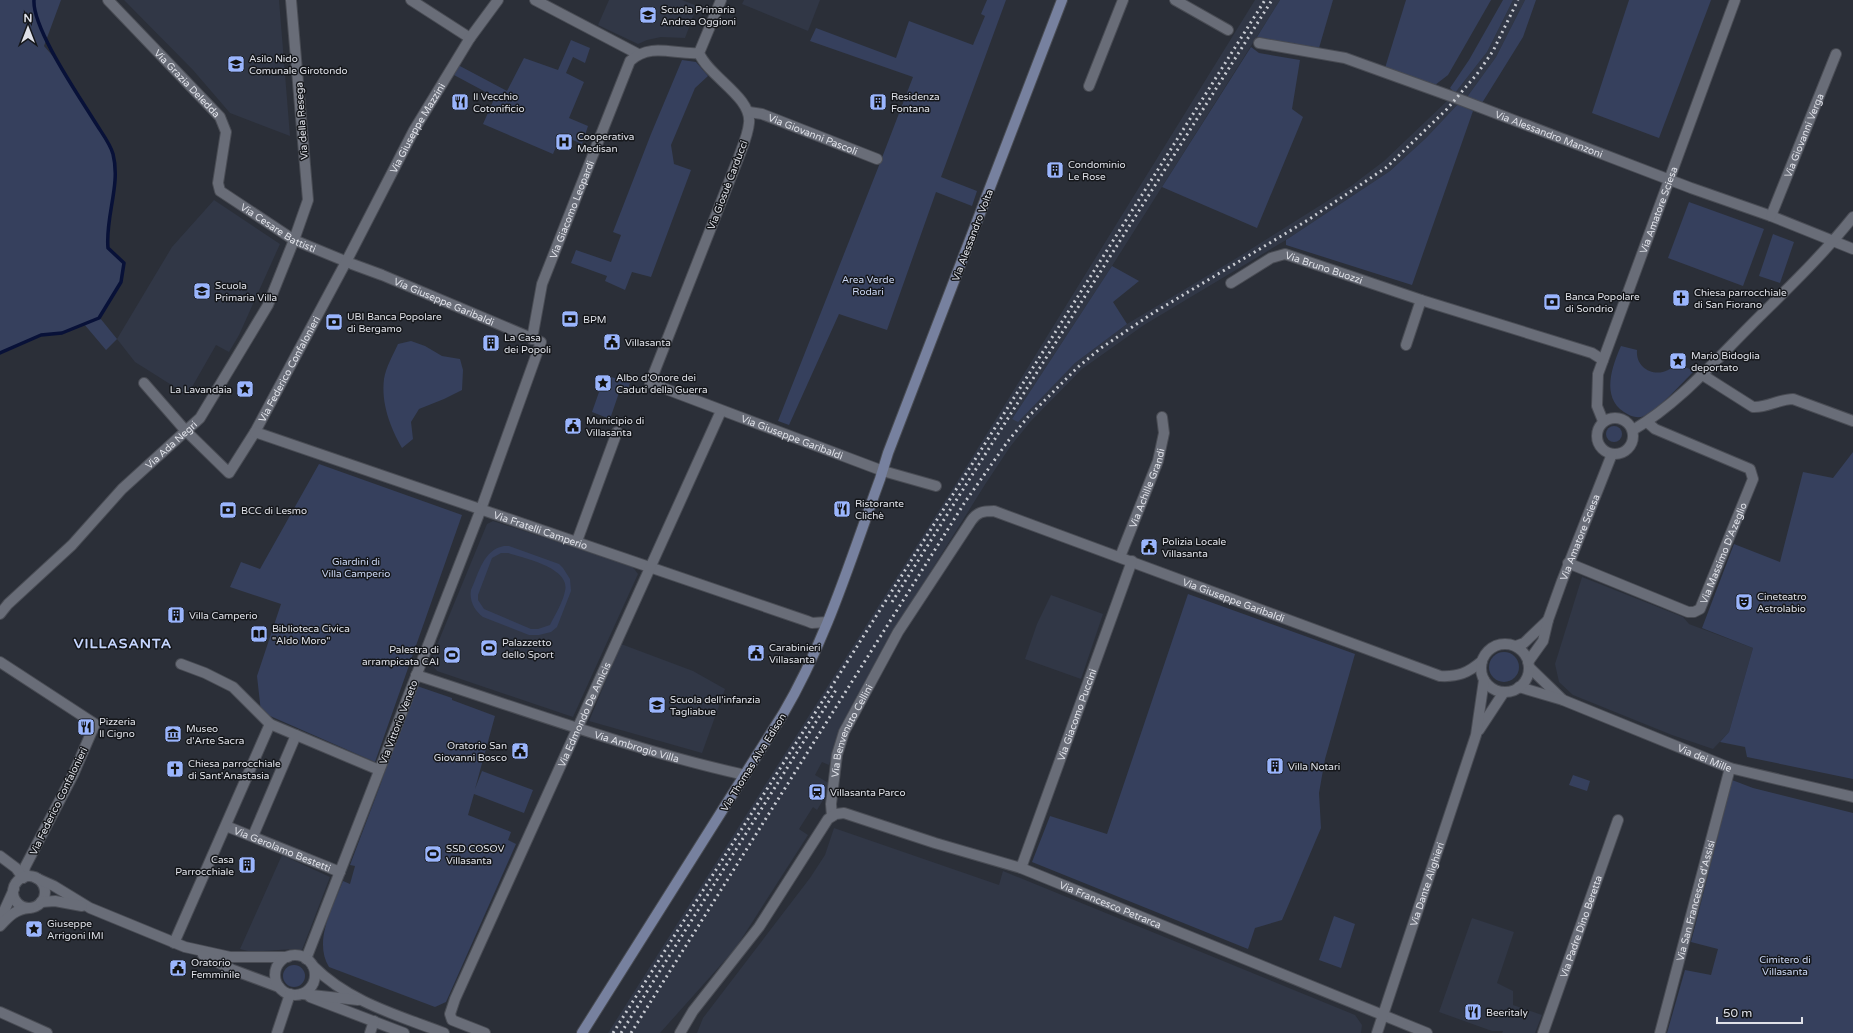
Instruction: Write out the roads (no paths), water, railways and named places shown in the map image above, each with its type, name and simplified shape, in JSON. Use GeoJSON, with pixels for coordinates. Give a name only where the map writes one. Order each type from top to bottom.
{"type":"FeatureCollection","features":[{"type":"Feature","properties":{"kind":"main road","name":"Via Alessandro Volta"},"geometry":{"type":"LineString","coordinates":[[882,471],[1062,0]]}},
{"type":"Feature","properties":{"kind":"main road","name":"Via Thomas Alva Edison"},"geometry":{"type":"LineString","coordinates":[[582,1033],[795,693],[810,663],[827,622],[882,471]]}},
{"type":"Feature","properties":{"kind":"street","name":"Via Grazia Deledda"},"geometry":{"type":"LineString","coordinates":[[108,0],[220,117],[226,132],[218,183]]}},
{"type":"Feature","properties":{"kind":"street","name":"Via della Resega"},"geometry":{"type":"LineString","coordinates":[[290,0],[308,200],[294,240]]}},
{"type":"Feature","properties":{"kind":"street"},"geometry":{"type":"LineString","coordinates":[[411,0],[470,38]]}},
{"type":"Feature","properties":{"kind":"street","name":"Via Giuseppe Mazzini"},"geometry":{"type":"LineString","coordinates":[[346,262],[414,130],[470,38],[498,0]]}},
{"type":"Feature","properties":{"kind":"street"},"geometry":{"type":"LineString","coordinates":[[534,0],[638,54],[658,50],[699,53]]}},
{"type":"Feature","properties":{"kind":"street"},"geometry":{"type":"LineString","coordinates":[[699,53],[721,0]]}},
{"type":"Feature","properties":{"kind":"street"},"geometry":{"type":"LineString","coordinates":[[1089,86],[1123,0]]}},
{"type":"Feature","properties":{"kind":"street"},"geometry":{"type":"LineString","coordinates":[[1176,0],[1228,30]]}},
{"type":"Feature","properties":{"kind":"street","name":"Via Amatore Sciesa"},"geometry":{"type":"LineString","coordinates":[[1603,422],[1597,406],[1596,390],[1598,374],[1735,0]]}},
{"type":"Feature","properties":{"kind":"street","name":"Via Alessandro Manzoni"},"geometry":{"type":"LineString","coordinates":[[1259,43],[1345,58],[1456,98],[1670,180],[1771,216],[1853,249]]}},
{"type":"Feature","properties":{"kind":"street"},"geometry":{"type":"LineString","coordinates":[[699,53],[707,65],[740,100],[749,112]]}},
{"type":"Feature","properties":{"kind":"street","name":"Via Giacomo Leopardi"},"geometry":{"type":"LineString","coordinates":[[522,395],[537,340],[542,284],[630,61],[638,54]]}},
{"type":"Feature","properties":{"kind":"street","name":"Via Giovanni Verga"},"geometry":{"type":"LineString","coordinates":[[1771,216],[1836,54]]}},
{"type":"Feature","properties":{"kind":"street","name":"Via Giovanni Pascoli"},"geometry":{"type":"LineString","coordinates":[[749,112],[762,114],[877,159]]}},
{"type":"Feature","properties":{"kind":"street","name":"Via Giosuè Carducci"},"geometry":{"type":"LineString","coordinates":[[650,383],[738,159],[749,124],[749,112]]}},
{"type":"Feature","properties":{"kind":"street","name":"Via Cesare Battisti"},"geometry":{"type":"LineString","coordinates":[[218,183],[220,191],[294,240],[346,262]]}},
{"type":"Feature","properties":{"kind":"street"},"geometry":{"type":"LineString","coordinates":[[1633,430],[1655,417],[1701,374],[1834,242],[1853,217]]}},
{"type":"Feature","properties":{"kind":"street","name":"Via Ada Negri"},"geometry":{"type":"LineString","coordinates":[[0,614],[8,604],[72,544],[122,489],[185,430],[200,418],[268,305],[294,240]]}},
{"type":"Feature","properties":{"kind":"street","name":"Via Bruno Buozzi"},"geometry":{"type":"LineString","coordinates":[[1231,283],[1270,258],[1285,254],[1421,300],[1592,353],[1603,360]]}},
{"type":"Feature","properties":{"kind":"street","name":"Via Giuseppe Garibaldi"},"geometry":{"type":"LineString","coordinates":[[346,262],[382,275],[537,340]]}},
{"type":"Feature","properties":{"kind":"street","name":"Via Federico Confalonieri"},"geometry":{"type":"LineString","coordinates":[[185,430],[229,473],[255,432],[346,262]]}},
{"type":"Feature","properties":{"kind":"street"},"geometry":{"type":"LineString","coordinates":[[1406,345],[1421,300]]}},
{"type":"Feature","properties":{"kind":"street"},"geometry":{"type":"LineString","coordinates":[[1701,374],[1753,407],[1761,407],[1784,399],[1793,399],[1853,421]]}},
{"type":"Feature","properties":{"kind":"street","name":"Via Giuseppe Garibaldi"},"geometry":{"type":"LineString","coordinates":[[650,383],[882,471],[936,486]]}},
{"type":"Feature","properties":{"kind":"street"},"geometry":{"type":"LineString","coordinates":[[144,384],[185,430]]}},
{"type":"Feature","properties":{"kind":"street","name":"Via Vittorio Veneto"},"geometry":{"type":"LineString","coordinates":[[309,963],[340,872],[480,509],[522,395]]}},
{"type":"Feature","properties":{"kind":"street","name":"Via Edmondo De Amicis"},"geometry":{"type":"LineString","coordinates":[[485,1033],[452,1020],[450,1014],[455,998],[721,410]]}},
{"type":"Feature","properties":{"kind":"street","name":"Via Achille Grandi"},"geometry":{"type":"LineString","coordinates":[[1120,557],[1158,461],[1164,433],[1162,417]]}},
{"type":"Feature","properties":{"kind":"street"},"geometry":{"type":"LineString","coordinates":[[1613,417],[1621,418],[1630,424],[1633,430],[1633,441],[1628,449],[1622,453],[1612,454],[1603,450],[1597,440],[1597,432],[1603,422],[1613,417]]}},
{"type":"Feature","properties":{"kind":"street","name":"Via Massimo D'Azeglio"},"geometry":{"type":"LineString","coordinates":[[1568,563],[1688,612],[1694,612],[1700,609],[1753,479],[1752,474],[1750,469],[1655,429],[1647,422]]}},
{"type":"Feature","properties":{"kind":"street","name":"Via Fratelli Camperio"},"geometry":{"type":"LineString","coordinates":[[255,432],[577,541],[812,623],[827,622]]}},
{"type":"Feature","properties":{"kind":"street"},"geometry":{"type":"LineString","coordinates":[[577,541],[617,432]]}},
{"type":"Feature","properties":{"kind":"street","name":"Via Amatore Sciesa"},"geometry":{"type":"LineString","coordinates":[[1529,665],[1543,641],[1548,620],[1568,563],[1612,454]]}},
{"type":"Feature","properties":{"kind":"street","name":"Via Giuseppe Garibaldi"},"geometry":{"type":"LineString","coordinates":[[982,511],[994,511],[1440,676],[1454,677],[1466,673],[1482,661]]}},
{"type":"Feature","properties":{"kind":"street","name":"Via Benvenuto Cellini"},"geometry":{"type":"LineString","coordinates":[[832,816],[831,804],[837,755],[844,732],[898,632],[975,515],[982,511]]}},
{"type":"Feature","properties":{"kind":"street","name":"Via Giacomo Puccini"},"geometry":{"type":"LineString","coordinates":[[1021,868],[1132,561]]}},
{"type":"Feature","properties":{"kind":"street","name":"Via Amatore Sciesa"},"geometry":{"type":"LineString","coordinates":[[1516,646],[1524,643],[1548,620]]}},
{"type":"Feature","properties":{"kind":"street"},"geometry":{"type":"LineString","coordinates":[[1499,644],[1516,646],[1521,650],[1529,665],[1526,678],[1519,687],[1504,692],[1492,688],[1484,680],[1481,667],[1482,661],[1488,650],[1499,644]]}},
{"type":"Feature","properties":{"kind":"street","name":"Via Federico Confalonieri"},"geometry":{"type":"LineString","coordinates":[[0,662],[95,724],[73,775],[25,867],[23,878]]}},
{"type":"Feature","properties":{"kind":"street"},"geometry":{"type":"LineString","coordinates":[[181,664],[205,673],[234,687],[270,724],[379,770]]}},
{"type":"Feature","properties":{"kind":"street","name":"Via dei Mille"},"geometry":{"type":"LineString","coordinates":[[1529,665],[1564,700]]}},
{"type":"Feature","properties":{"kind":"street","name":"Via Ambrogio Villa"},"geometry":{"type":"LineString","coordinates":[[416,676],[715,769],[744,775]]}},
{"type":"Feature","properties":{"kind":"street","name":"Via Dante Alighieri"},"geometry":{"type":"LineString","coordinates":[[1377,1033],[1476,735],[1484,680]]}},
{"type":"Feature","properties":{"kind":"street","name":"Via dei Mille"},"geometry":{"type":"LineString","coordinates":[[1519,687],[1564,700],[1730,768],[1853,796]]}},
{"type":"Feature","properties":{"kind":"street","name":"Via Dante Alighieri"},"geometry":{"type":"LineString","coordinates":[[1476,735],[1504,692]]}},
{"type":"Feature","properties":{"kind":"street"},"geometry":{"type":"LineString","coordinates":[[174,942],[270,724]]}},
{"type":"Feature","properties":{"kind":"street"},"geometry":{"type":"LineString","coordinates":[[253,836],[296,735]]}},
{"type":"Feature","properties":{"kind":"street","name":"Via San Francesco d'Assisi"},"geometry":{"type":"LineString","coordinates":[[1660,1033],[1730,768]]}},
{"type":"Feature","properties":{"kind":"street","name":"Via Francesco Petrarca"},"geometry":{"type":"LineString","coordinates":[[832,816],[845,813],[928,841],[1021,868],[1427,1033]]}},
{"type":"Feature","properties":{"kind":"street"},"geometry":{"type":"LineString","coordinates":[[680,1033],[693,1011],[759,927],[828,819],[832,816]]}},
{"type":"Feature","properties":{"kind":"street","name":"Via Padre Dino Beretta"},"geometry":{"type":"LineString","coordinates":[[1543,1033],[1618,820]]}},
{"type":"Feature","properties":{"kind":"street","name":"Via Gerolamo Bestetti"},"geometry":{"type":"LineString","coordinates":[[226,826],[340,872]]}},
{"type":"Feature","properties":{"kind":"street"},"geometry":{"type":"LineString","coordinates":[[0,856],[16,868],[23,878]]}},
{"type":"Feature","properties":{"kind":"street"},"geometry":{"type":"LineString","coordinates":[[0,920],[15,887],[23,878],[30,876],[54,886],[90,908],[174,942],[233,970],[279,987]]}},
{"type":"Feature","properties":{"kind":"street"},"geometry":{"type":"LineString","coordinates":[[0,926],[10,915],[20,909],[35,906],[41,902],[44,897],[45,890],[42,882],[36,878]]}},
{"type":"Feature","properties":{"kind":"street"},"geometry":{"type":"LineString","coordinates":[[15,887],[14,894],[17,901],[23,906],[29,908]]}},
{"type":"Feature","properties":{"kind":"street"},"geometry":{"type":"LineString","coordinates":[[41,902],[55,901],[90,908]]}},
{"type":"Feature","properties":{"kind":"street"},"geometry":{"type":"LineString","coordinates":[[185,947],[239,958],[297,956],[309,963],[322,976],[359,1001],[444,1033]]}},
{"type":"Feature","properties":{"kind":"street"},"geometry":{"type":"LineString","coordinates":[[288,957],[280,962],[276,971],[276,980],[279,987],[283,991],[290,994],[302,994],[359,1001]]}},
{"type":"Feature","properties":{"kind":"street"},"geometry":{"type":"LineString","coordinates":[[302,994],[309,990],[314,982],[315,975],[309,963]]}},
{"type":"Feature","properties":{"kind":"street"},"geometry":{"type":"LineString","coordinates":[[278,1030],[290,994]]}},
{"type":"Feature","properties":{"kind":"street"},"geometry":{"type":"LineString","coordinates":[[302,994],[404,1033]]}},
{"type":"Feature","properties":{"kind":"street"},"geometry":{"type":"LineString","coordinates":[[0,1012],[47,1033]]}},
{"type":"Feature","properties":{"kind":"street"},"geometry":{"type":"LineString","coordinates":[[370,1033],[374,1021]]}},
{"type":"Feature","properties":{"kind":"waterway"},"geometry":{"type":"LineString","coordinates":[[0,353],[41,335],[62,333],[99,318],[121,282],[124,263],[108,248],[109,225],[115,177],[115,166],[112,150],[48,44],[35,12],[34,0]]}},
{"type":"Feature","properties":{"kind":"railway"},"geometry":{"type":"LineString","coordinates":[[613,1033],[1265,0]]}},
{"type":"Feature","properties":{"kind":"railway"},"geometry":{"type":"LineString","coordinates":[[892,602],[1272,0]]}},
{"type":"Feature","properties":{"kind":"railway"},"geometry":{"type":"LineString","coordinates":[[631,1033],[965,502],[1008,441],[1028,417],[1078,367],[1101,348],[1153,313],[1308,220],[1387,167],[1447,109],[1477,74],[1493,51],[1518,0]]}},
{"type":"Feature","properties":{"kind":"railway"},"geometry":{"type":"LineString","coordinates":[[621,1033],[836,690]]}},
{"type":"Feature","properties":{"kind":"place","name":"Scuola Primaria Andrea Oggioni"},"geometry":{"type":"Point","coordinates":[648,15]}},
{"type":"Feature","properties":{"kind":"place","name":"Asilo Nido Comunale Girotondo"},"geometry":{"type":"Point","coordinates":[236,64]}},
{"type":"Feature","properties":{"kind":"place","name":"Il Vecchio Cotonificio"},"geometry":{"type":"Point","coordinates":[460,102]}},
{"type":"Feature","properties":{"kind":"place","name":"Residenza Fontana"},"geometry":{"type":"Point","coordinates":[878,102]}},
{"type":"Feature","properties":{"kind":"place","name":"Cooperativa Medisan"},"geometry":{"type":"Point","coordinates":[564,142]}},
{"type":"Feature","properties":{"kind":"place","name":"Condominio Le Rose"},"geometry":{"type":"Point","coordinates":[1055,170]}},
{"type":"Feature","properties":{"kind":"place","name":"Scuola Primaria Villa"},"geometry":{"type":"Point","coordinates":[202,291]}},
{"type":"Feature","properties":{"kind":"place","name":"Chiesa parrocchiale di San Fiorano"},"geometry":{"type":"Point","coordinates":[1681,298]}},
{"type":"Feature","properties":{"kind":"place","name":"Banca Popolare di Sondrio"},"geometry":{"type":"Point","coordinates":[1552,302]}},
{"type":"Feature","properties":{"kind":"place","name":"BPM"},"geometry":{"type":"Point","coordinates":[570,319]}},
{"type":"Feature","properties":{"kind":"place","name":"UBI Banca Popolare di Bergamo"},"geometry":{"type":"Point","coordinates":[334,322]}},
{"type":"Feature","properties":{"kind":"place","name":"Villasanta"},"geometry":{"type":"Point","coordinates":[612,342]}},
{"type":"Feature","properties":{"kind":"place","name":"La Casa dei Popoli"},"geometry":{"type":"Point","coordinates":[491,343]}},
{"type":"Feature","properties":{"kind":"place","name":"Mario Bidoglia deportato"},"geometry":{"type":"Point","coordinates":[1678,361]}},
{"type":"Feature","properties":{"kind":"place","name":"Albo d'Onore dei Caduti della Guerra"},"geometry":{"type":"Point","coordinates":[603,383]}},
{"type":"Feature","properties":{"kind":"place","name":"La Lavandaia"},"geometry":{"type":"Point","coordinates":[245,389]}},
{"type":"Feature","properties":{"kind":"place","name":"Municipio di Villasanta"},"geometry":{"type":"Point","coordinates":[573,426]}},
{"type":"Feature","properties":{"kind":"place","name":"Ristorante Clichè"},"geometry":{"type":"Point","coordinates":[842,509]}},
{"type":"Feature","properties":{"kind":"place","name":"BCC di Lesmo"},"geometry":{"type":"Point","coordinates":[228,510]}},
{"type":"Feature","properties":{"kind":"place","name":"Polizia Locale Villasanta"},"geometry":{"type":"Point","coordinates":[1149,547]}},
{"type":"Feature","properties":{"kind":"place","name":"Cineteatro Astrolabio"},"geometry":{"type":"Point","coordinates":[1744,602]}},
{"type":"Feature","properties":{"kind":"place","name":"Villa Camperio"},"geometry":{"type":"Point","coordinates":[176,615]}},
{"type":"Feature","properties":{"kind":"place","name":"Biblioteca Civica \"Aldo Moro\""},"geometry":{"type":"Point","coordinates":[259,634]}},
{"type":"Feature","properties":{"kind":"place","name":"Palazzetto dello Sport"},"geometry":{"type":"Point","coordinates":[489,648]}},
{"type":"Feature","properties":{"kind":"place","name":"Carabinieri Villasanta"},"geometry":{"type":"Point","coordinates":[756,653]}},
{"type":"Feature","properties":{"kind":"place","name":"Palestra di arrampicata CAI"},"geometry":{"type":"Point","coordinates":[452,655]}},
{"type":"Feature","properties":{"kind":"place","name":"Scuola dell'infanzia Tagliabue"},"geometry":{"type":"Point","coordinates":[657,705]}},
{"type":"Feature","properties":{"kind":"place","name":"Pizzeria Il Cigno"},"geometry":{"type":"Point","coordinates":[86,727]}},
{"type":"Feature","properties":{"kind":"place","name":"Museo d'Arte Sacra"},"geometry":{"type":"Point","coordinates":[173,734]}},
{"type":"Feature","properties":{"kind":"place","name":"Oratorio San Giovanni Bosco"},"geometry":{"type":"Point","coordinates":[520,751]}},
{"type":"Feature","properties":{"kind":"place","name":"Villa Notari"},"geometry":{"type":"Point","coordinates":[1275,766]}},
{"type":"Feature","properties":{"kind":"place","name":"Chiesa parrocchiale di Sant'Anastasia"},"geometry":{"type":"Point","coordinates":[175,769]}},
{"type":"Feature","properties":{"kind":"place","name":"Villasanta Parco"},"geometry":{"type":"Point","coordinates":[817,792]}},
{"type":"Feature","properties":{"kind":"place","name":"SSD COSOV Villasanta"},"geometry":{"type":"Point","coordinates":[433,854]}},
{"type":"Feature","properties":{"kind":"place","name":"Casa Parrocchiale"},"geometry":{"type":"Point","coordinates":[247,865]}},
{"type":"Feature","properties":{"kind":"place","name":"Giuseppe Arrigoni IMI"},"geometry":{"type":"Point","coordinates":[34,929]}},
{"type":"Feature","properties":{"kind":"place","name":"Oratorio Femminile"},"geometry":{"type":"Point","coordinates":[178,968]}},
{"type":"Feature","properties":{"kind":"place","name":"Beeritaly"},"geometry":{"type":"Point","coordinates":[1473,1012]}},
{"type":"Feature","properties":{"kind":"district","name":"VILLASANTA"},"geometry":{"type":"Point","coordinates":[123,643]}},
{"type":"Feature","properties":{"kind":"park label","name":"Area Verde Rodari"},"geometry":{"type":"Point","coordinates":[868,284]}},
{"type":"Feature","properties":{"kind":"park label","name":"Giardini di Villa Camperio"},"geometry":{"type":"Point","coordinates":[356,566]}},
{"type":"Feature","properties":{"kind":"park label","name":"Cimitero di Villasanta"},"geometry":{"type":"Point","coordinates":[1785,964]}}]}
